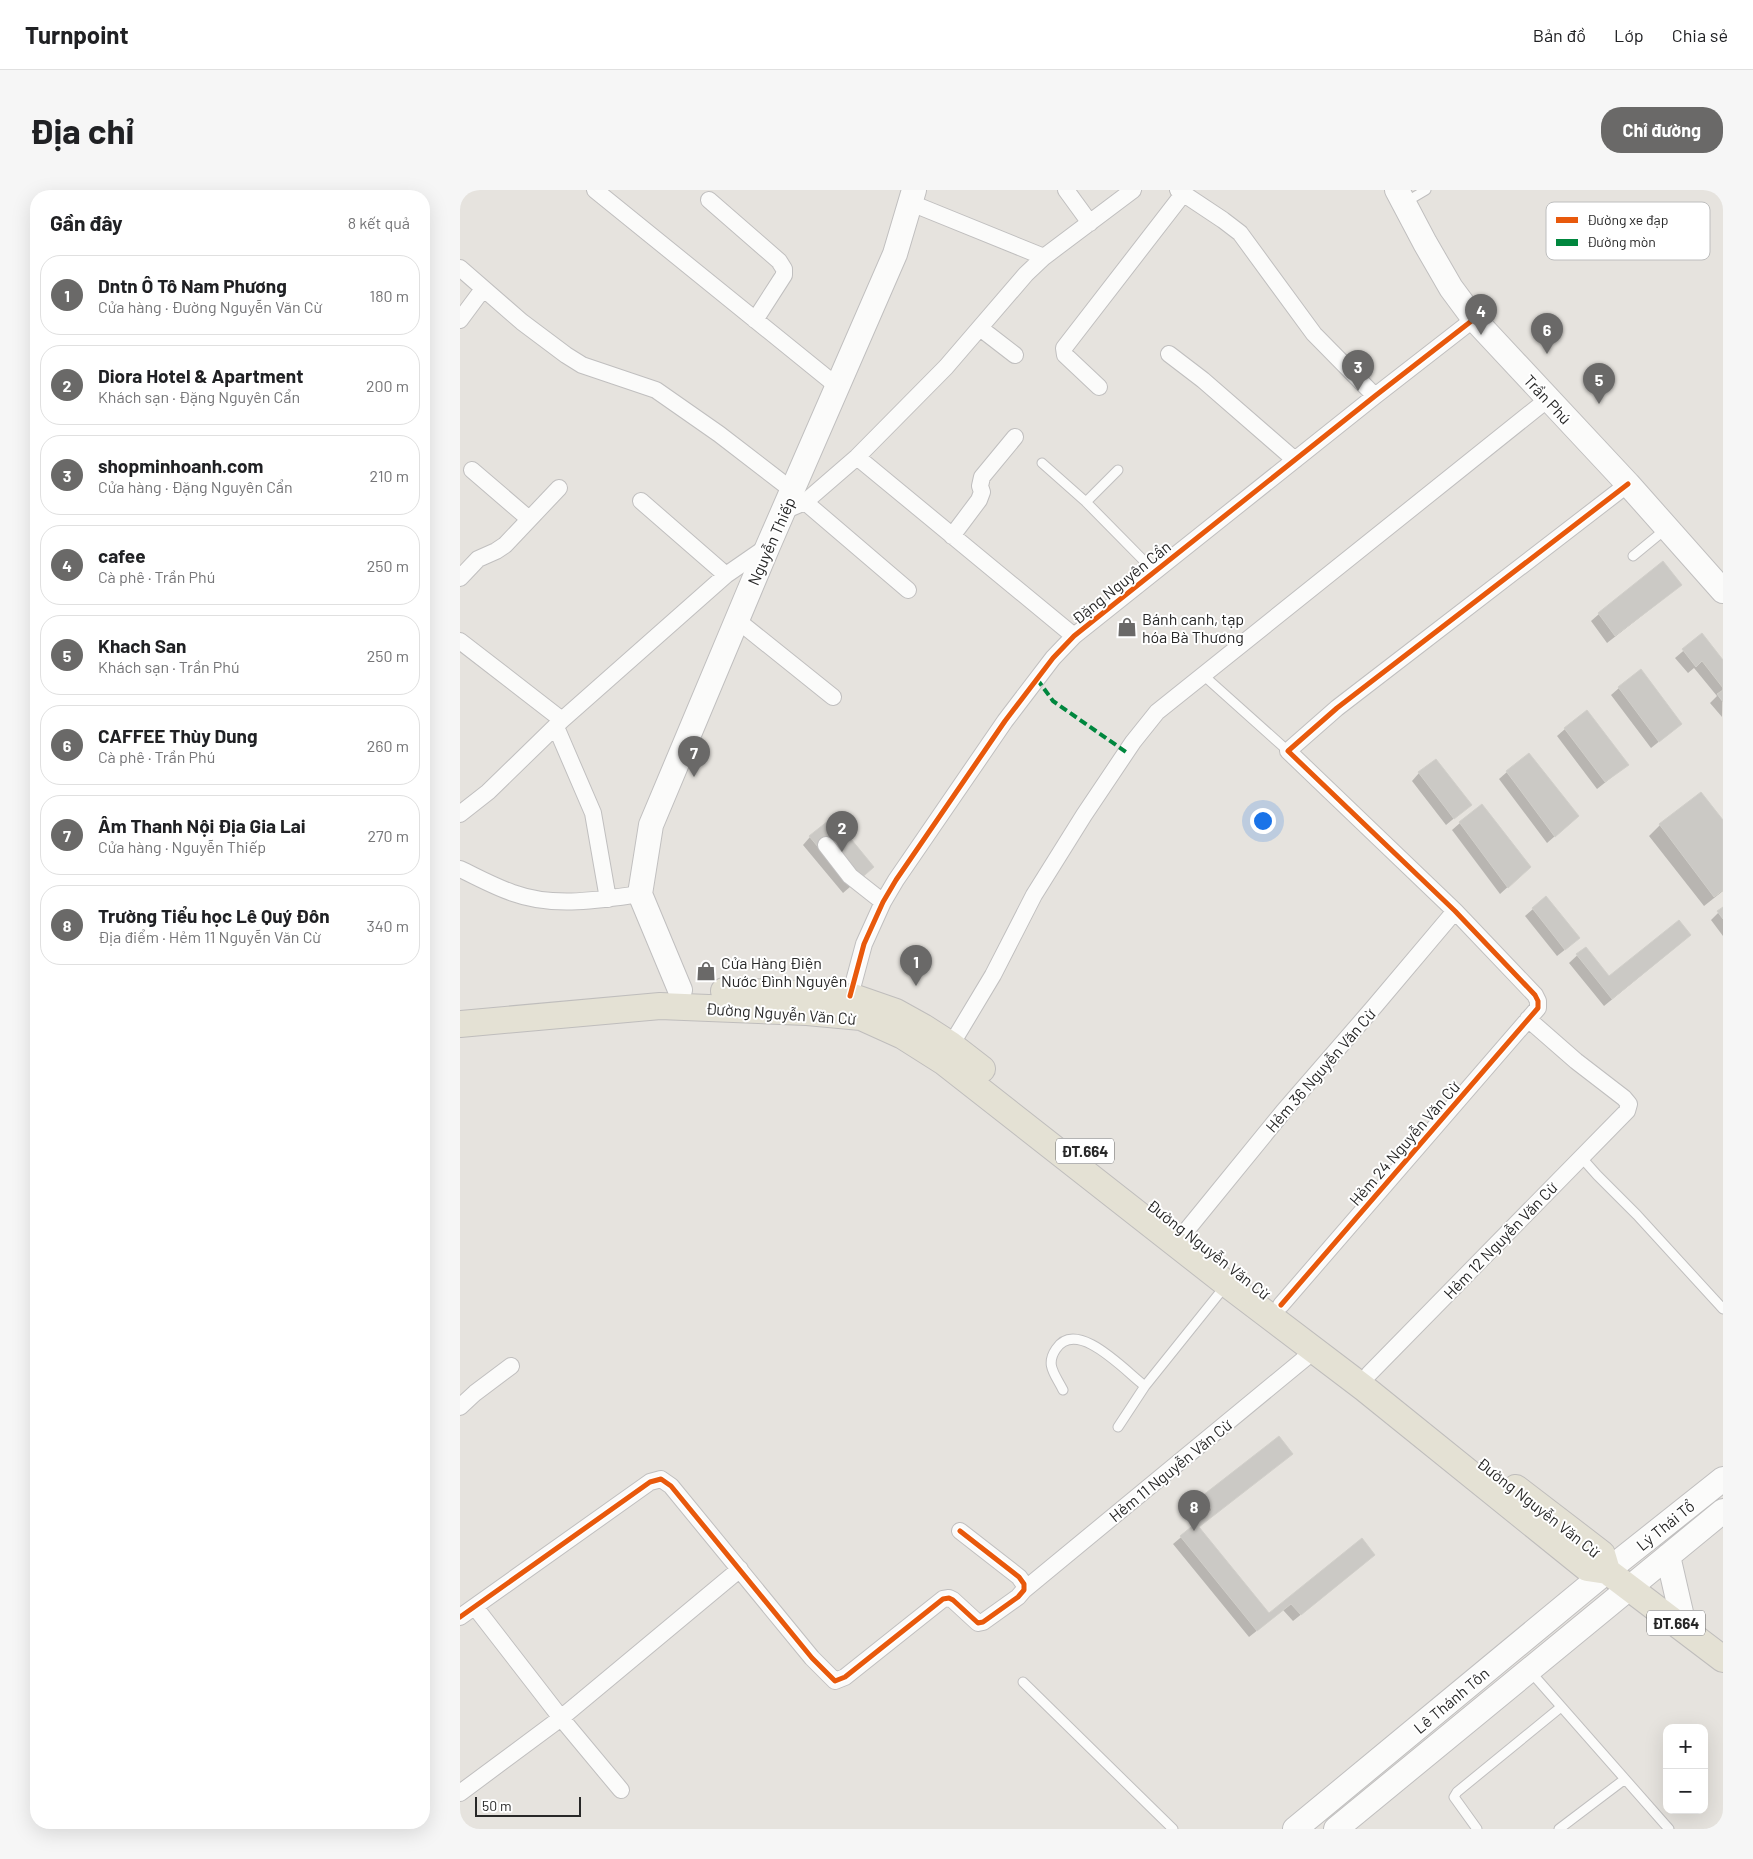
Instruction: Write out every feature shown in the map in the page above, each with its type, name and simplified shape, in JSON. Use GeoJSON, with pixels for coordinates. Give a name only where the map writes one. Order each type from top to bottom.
{"type":"FeatureCollection","features":[{"type":"Feature","properties":{"kind":"main road","name":"Nguyễn Thiếp"},"geometry":{"type":"LineString","coordinates":[[640,894],[647,843],[655,812],[768,546],[794,501],[837,386],[895,254],[911,194]]}},
{"type":"Feature","properties":{"kind":"main road","name":"Trần Phú"},"geometry":{"type":"LineString","coordinates":[[1400,197],[1451,288],[1474,319],[1628,484],[1723,591]]}},
{"type":"Feature","properties":{"kind":"main road"},"geometry":{"type":"LineString","coordinates":[[640,894],[680,990]]}},
{"type":"Feature","properties":{"kind":"main road","name":"Đường Nguyễn Văn Cừ"},"geometry":{"type":"LineString","coordinates":[[460,1008],[618,992],[680,990],[782,992],[850,996],[896,1012],[952,1045],[1026,1116],[1227,1284],[1320,1345],[1369,1374],[1602,1554],[1607,1572],[1587,1568],[1364,1388],[1320,1345],[1280,1305],[1186,1231],[1026,1116],[902,1036],[861,1017],[807,1012],[660,1006],[460,1024]]}},
{"type":"Feature","properties":{"kind":"main road","name":"Lý Thái Tổ"},"geometry":{"type":"LineString","coordinates":[[1607,1572],[1723,1479]]}},
{"type":"Feature","properties":{"kind":"main road","name":"Lý Thái Tổ"},"geometry":{"type":"LineString","coordinates":[[1336,1829],[1723,1511]]}},
{"type":"Feature","properties":{"kind":"main road"},"geometry":{"type":"LineString","coordinates":[[1668,1556],[1685,1630]]}},
{"type":"Feature","properties":{"kind":"main road","name":"ĐT.664"},"geometry":{"type":"LineString","coordinates":[[1607,1572],[1723,1659]]}},
{"type":"Feature","properties":{"kind":"main road","name":"Lê Thánh Tôn"},"geometry":{"type":"LineString","coordinates":[[1295,1829],[1607,1572]]}},
{"type":"Feature","properties":{"kind":"street"},"geometry":{"type":"LineString","coordinates":[[595,190],[837,386]]}},
{"type":"Feature","properties":{"kind":"street"},"geometry":{"type":"LineString","coordinates":[[1066,190],[1090,223]]}},
{"type":"Feature","properties":{"kind":"street"},"geometry":{"type":"LineString","coordinates":[[794,501],[857,457],[946,367],[1026,274],[1044,257],[1133,190]]}},
{"type":"Feature","properties":{"kind":"street"},"geometry":{"type":"LineString","coordinates":[[1099,387],[1065,355],[1064,348],[1180,192],[1240,233],[1314,334],[1375,396]]}},
{"type":"Feature","properties":{"kind":"street"},"geometry":{"type":"LineString","coordinates":[[911,194],[1044,257]]}},
{"type":"Feature","properties":{"kind":"street"},"geometry":{"type":"LineString","coordinates":[[709,200],[779,261],[784,269],[784,275],[755,320]]}},
{"type":"Feature","properties":{"kind":"street"},"geometry":{"type":"LineString","coordinates":[[460,268],[522,322],[566,355],[582,364],[656,390],[719,434],[794,501],[908,590]]}},
{"type":"Feature","properties":{"kind":"street"},"geometry":{"type":"LineString","coordinates":[[460,320],[483,289]]}},
{"type":"Feature","properties":{"kind":"street","name":"Đặng Nguyên Cẩn"},"geometry":{"type":"LineString","coordinates":[[850,996],[864,944],[883,902],[896,880],[1005,721],[1053,658],[1074,636],[1154,571],[1474,319]]}},
{"type":"Feature","properties":{"kind":"street"},"geometry":{"type":"LineString","coordinates":[[980,328],[1015,355]]}},
{"type":"Feature","properties":{"kind":"street"},"geometry":{"type":"LineString","coordinates":[[1169,354],[1203,380],[1295,460]]}},
{"type":"Feature","properties":{"kind":"street"},"geometry":{"type":"LineString","coordinates":[[952,1045],[993,975],[1034,895],[1133,742],[1157,712],[1202,674],[1548,399]]}},
{"type":"Feature","properties":{"kind":"street"},"geometry":{"type":"LineString","coordinates":[[952,536],[979,500],[982,492],[980,486],[982,477],[1015,437]]}},
{"type":"Feature","properties":{"kind":"street"},"geometry":{"type":"LineString","coordinates":[[857,457],[1074,636]]}},
{"type":"Feature","properties":{"kind":"street"},"geometry":{"type":"LineString","coordinates":[[472,470],[529,519]]}},
{"type":"Feature","properties":{"kind":"street"},"geometry":{"type":"LineString","coordinates":[[1455,910],[1288,751],[1337,708],[1628,484]]}},
{"type":"Feature","properties":{"kind":"street"},"geometry":{"type":"LineString","coordinates":[[460,578],[478,559],[496,552],[505,545],[559,488]]}},
{"type":"Feature","properties":{"kind":"street"},"geometry":{"type":"LineString","coordinates":[[641,501],[726,575]]}},
{"type":"Feature","properties":{"kind":"street"},"geometry":{"type":"LineString","coordinates":[[460,814],[488,792],[559,723],[726,575],[768,546]]}},
{"type":"Feature","properties":{"kind":"street"},"geometry":{"type":"LineString","coordinates":[[737,620],[833,697]]}},
{"type":"Feature","properties":{"kind":"street"},"geometry":{"type":"LineString","coordinates":[[460,641],[559,723],[593,812],[608,898]]}},
{"type":"Feature","properties":{"kind":"street"},"geometry":{"type":"LineString","coordinates":[[826,845],[850,876],[883,902]]}},
{"type":"Feature","properties":{"kind":"street"},"geometry":{"type":"LineString","coordinates":[[460,869],[514,894],[534,899],[560,902],[640,894]]}},
{"type":"Feature","properties":{"kind":"street","name":"Hẻm 24 Nguyễn Văn Cừ"},"geometry":{"type":"LineString","coordinates":[[1280,1305],[1538,1008],[1535,994],[1455,910]]}},
{"type":"Feature","properties":{"kind":"street","name":"Hẻm 36 Nguyễn Văn Cừ"},"geometry":{"type":"LineString","coordinates":[[1186,1231],[1283,1112],[1455,910]]}},
{"type":"Feature","properties":{"kind":"street","name":"Hẻm 12 Nguyễn Văn Cừ"},"geometry":{"type":"LineString","coordinates":[[1369,1374],[1626,1111],[1629,1104],[1624,1098],[1576,1061],[1528,1019]]}},
{"type":"Feature","properties":{"kind":"street","name":"Hẻm 11 Nguyễn Văn Cừ"},"geometry":{"type":"LineString","coordinates":[[740,1569],[812,1658],[835,1681],[845,1677],[943,1599],[949,1598],[953,1600],[978,1623],[983,1622],[1018,1597],[1024,1590],[1320,1345]]}},
{"type":"Feature","properties":{"kind":"street"},"geometry":{"type":"LineString","coordinates":[[460,1407],[511,1366]]}},
{"type":"Feature","properties":{"kind":"street"},"geometry":{"type":"LineString","coordinates":[[460,1617],[650,1482],[661,1479],[671,1486],[740,1569],[561,1718],[460,1793]]}},
{"type":"Feature","properties":{"kind":"street"},"geometry":{"type":"LineString","coordinates":[[960,1531],[1019,1577],[1024,1584],[1024,1590]]}},
{"type":"Feature","properties":{"kind":"street"},"geometry":{"type":"LineString","coordinates":[[475,1607],[561,1718],[621,1790]]}},
{"type":"Feature","properties":{"kind":"lane"},"geometry":{"type":"LineString","coordinates":[[1400,197],[1426,190]]}},
{"type":"Feature","properties":{"kind":"lane"},"geometry":{"type":"LineString","coordinates":[[1042,463],[1086,502],[1154,571]]}},
{"type":"Feature","properties":{"kind":"lane"},"geometry":{"type":"LineString","coordinates":[[1086,502],[1118,470]]}},
{"type":"Feature","properties":{"kind":"lane"},"geometry":{"type":"LineString","coordinates":[[1633,556],[1667,528]]}},
{"type":"Feature","properties":{"kind":"lane"},"geometry":{"type":"LineString","coordinates":[[1202,674],[1288,751]]}},
{"type":"Feature","properties":{"kind":"lane"},"geometry":{"type":"LineString","coordinates":[[1582,1157],[1597,1175],[1638,1215],[1723,1309]]}},
{"type":"Feature","properties":{"kind":"lane"},"geometry":{"type":"LineString","coordinates":[[1118,1427],[1145,1386],[1227,1284]]}},
{"type":"Feature","properties":{"kind":"lane"},"geometry":{"type":"LineString","coordinates":[[1062,1390],[1050,1366],[1050,1360],[1058,1345],[1069,1339],[1079,1339],[1093,1344],[1145,1386]]}},
{"type":"Feature","properties":{"kind":"lane"},"geometry":{"type":"LineString","coordinates":[[1529,1670],[1669,1829]]}},
{"type":"Feature","properties":{"kind":"lane"},"geometry":{"type":"LineString","coordinates":[[1023,1682],[1173,1829]]}},
{"type":"Feature","properties":{"kind":"lane"},"geometry":{"type":"LineString","coordinates":[[1477,1829],[1454,1797],[1457,1792],[1561,1707]]}},
{"type":"Feature","properties":{"kind":"lane"},"geometry":{"type":"LineString","coordinates":[[1559,1829],[1625,1779]]}},
{"type":"Feature","properties":{"kind":"building"},"geometry":{"type":"Polygon","coordinates":[[[1663,561],[1682,585],[1615,636],[1598,613],[1663,561]]]}},
{"type":"Feature","properties":{"kind":"building"},"geometry":{"type":"Polygon","coordinates":[[[1702,633],[1723,660],[1723,688],[1702,661],[1696,667],[1682,649],[1702,633]]]}},
{"type":"Feature","properties":{"kind":"building"},"geometry":{"type":"Polygon","coordinates":[[[1641,669],[1682,724],[1659,742],[1618,687],[1641,669]]]}},
{"type":"Feature","properties":{"kind":"building"},"geometry":{"type":"Polygon","coordinates":[[[1723,690],[1723,702],[1717,694],[1723,690]]]}},
{"type":"Feature","properties":{"kind":"building"},"geometry":{"type":"Polygon","coordinates":[[[1587,710],[1629,765],[1605,782],[1564,728],[1587,710]]]}},
{"type":"Feature","properties":{"kind":"building"},"geometry":{"type":"Polygon","coordinates":[[[1529,753],[1579,816],[1555,837],[1506,771],[1529,753]]]}},
{"type":"Feature","properties":{"kind":"building"},"geometry":{"type":"Polygon","coordinates":[[[1436,759],[1472,805],[1454,819],[1418,772],[1436,759]]]}},
{"type":"Feature","properties":{"kind":"building"},"geometry":{"type":"Polygon","coordinates":[[[1701,792],[1723,820],[1723,890],[1714,897],[1659,824],[1701,792]]]}},
{"type":"Feature","properties":{"kind":"building"},"geometry":{"type":"Polygon","coordinates":[[[1482,804],[1531,867],[1508,888],[1459,822],[1482,804]]]}},
{"type":"Feature","properties":{"kind":"building"},"geometry":{"type":"Polygon","coordinates":[[[833,817],[874,867],[851,887],[809,836],[833,817]]]}},
{"type":"Feature","properties":{"kind":"building"},"geometry":{"type":"Polygon","coordinates":[[[1546,896],[1580,938],[1565,950],[1532,908],[1546,896]]]}},
{"type":"Feature","properties":{"kind":"building"},"geometry":{"type":"Polygon","coordinates":[[[1723,907],[1723,919],[1717,911],[1723,907]]]}},
{"type":"Feature","properties":{"kind":"building"},"geometry":{"type":"Polygon","coordinates":[[[1679,920],[1691,935],[1612,999],[1576,954],[1586,947],[1609,976],[1679,920]]]}},
{"type":"Feature","properties":{"kind":"building"},"geometry":{"type":"Polygon","coordinates":[[[1279,1436],[1293,1454],[1199,1527],[1269,1613],[1362,1538],[1375,1555],[1301,1615],[1291,1604],[1257,1631],[1180,1536],[1212,1510],[1202,1496],[1279,1436]]]}},
{"type":"Feature","properties":{"kind":"marked path"},"geometry":{"type":"LineString","coordinates":[[1037,679],[1053,701],[1126,752]]}},
{"type":"Feature","properties":{"kind":"cycle path"},"geometry":{"type":"LineString","coordinates":[[850,996],[864,944],[883,902],[896,880],[1005,721],[1053,658],[1074,636],[1474,319]]}},
{"type":"Feature","properties":{"kind":"cycle path"},"geometry":{"type":"LineString","coordinates":[[1281,1305],[1538,1008],[1538,1001],[1535,995],[1455,911],[1288,751],[1337,708],[1628,484]]}},
{"type":"Feature","properties":{"kind":"cycle path"},"geometry":{"type":"LineString","coordinates":[[460,1617],[650,1482],[661,1479],[671,1486],[812,1658],[835,1681],[845,1677],[943,1599],[949,1598],[953,1600],[978,1623],[983,1622],[1018,1597],[1024,1590],[1024,1584],[1019,1577],[960,1531]]}},
{"type":"Feature","properties":{"kind":"place","name":"cafee"},"geometry":{"type":"Point","coordinates":[1481,335]}},
{"type":"Feature","properties":{"kind":"place","name":"CAFFEE Thùy Dung"},"geometry":{"type":"Point","coordinates":[1547,354]}},
{"type":"Feature","properties":{"kind":"place","name":"shopminhoanh.com"},"geometry":{"type":"Point","coordinates":[1358,391]}},
{"type":"Feature","properties":{"kind":"place","name":"Khach San"},"geometry":{"type":"Point","coordinates":[1599,404]}},
{"type":"Feature","properties":{"kind":"place","name":"Bánh canh, tạp hóa Bà Thương"},"geometry":{"type":"Point","coordinates":[1127,627]}},
{"type":"Feature","properties":{"kind":"place","name":"Âm Thanh Nội Địa Gia Lai"},"geometry":{"type":"Point","coordinates":[694,777]}},
{"type":"Feature","properties":{"kind":"place","name":"Diora Hotel & Apartment"},"geometry":{"type":"Point","coordinates":[842,852]}},
{"type":"Feature","properties":{"kind":"place","name":"Cửa Hàng Điện Nước Đình Nguyên"},"geometry":{"type":"Point","coordinates":[706,971]}},
{"type":"Feature","properties":{"kind":"place","name":"Dntn Ô Tô Nam Phương"},"geometry":{"type":"Point","coordinates":[916,986]}},
{"type":"Feature","properties":{"kind":"place","name":"Trường Tiểu học Lê Quý Đôn"},"geometry":{"type":"Point","coordinates":[1194,1531]}}]}
